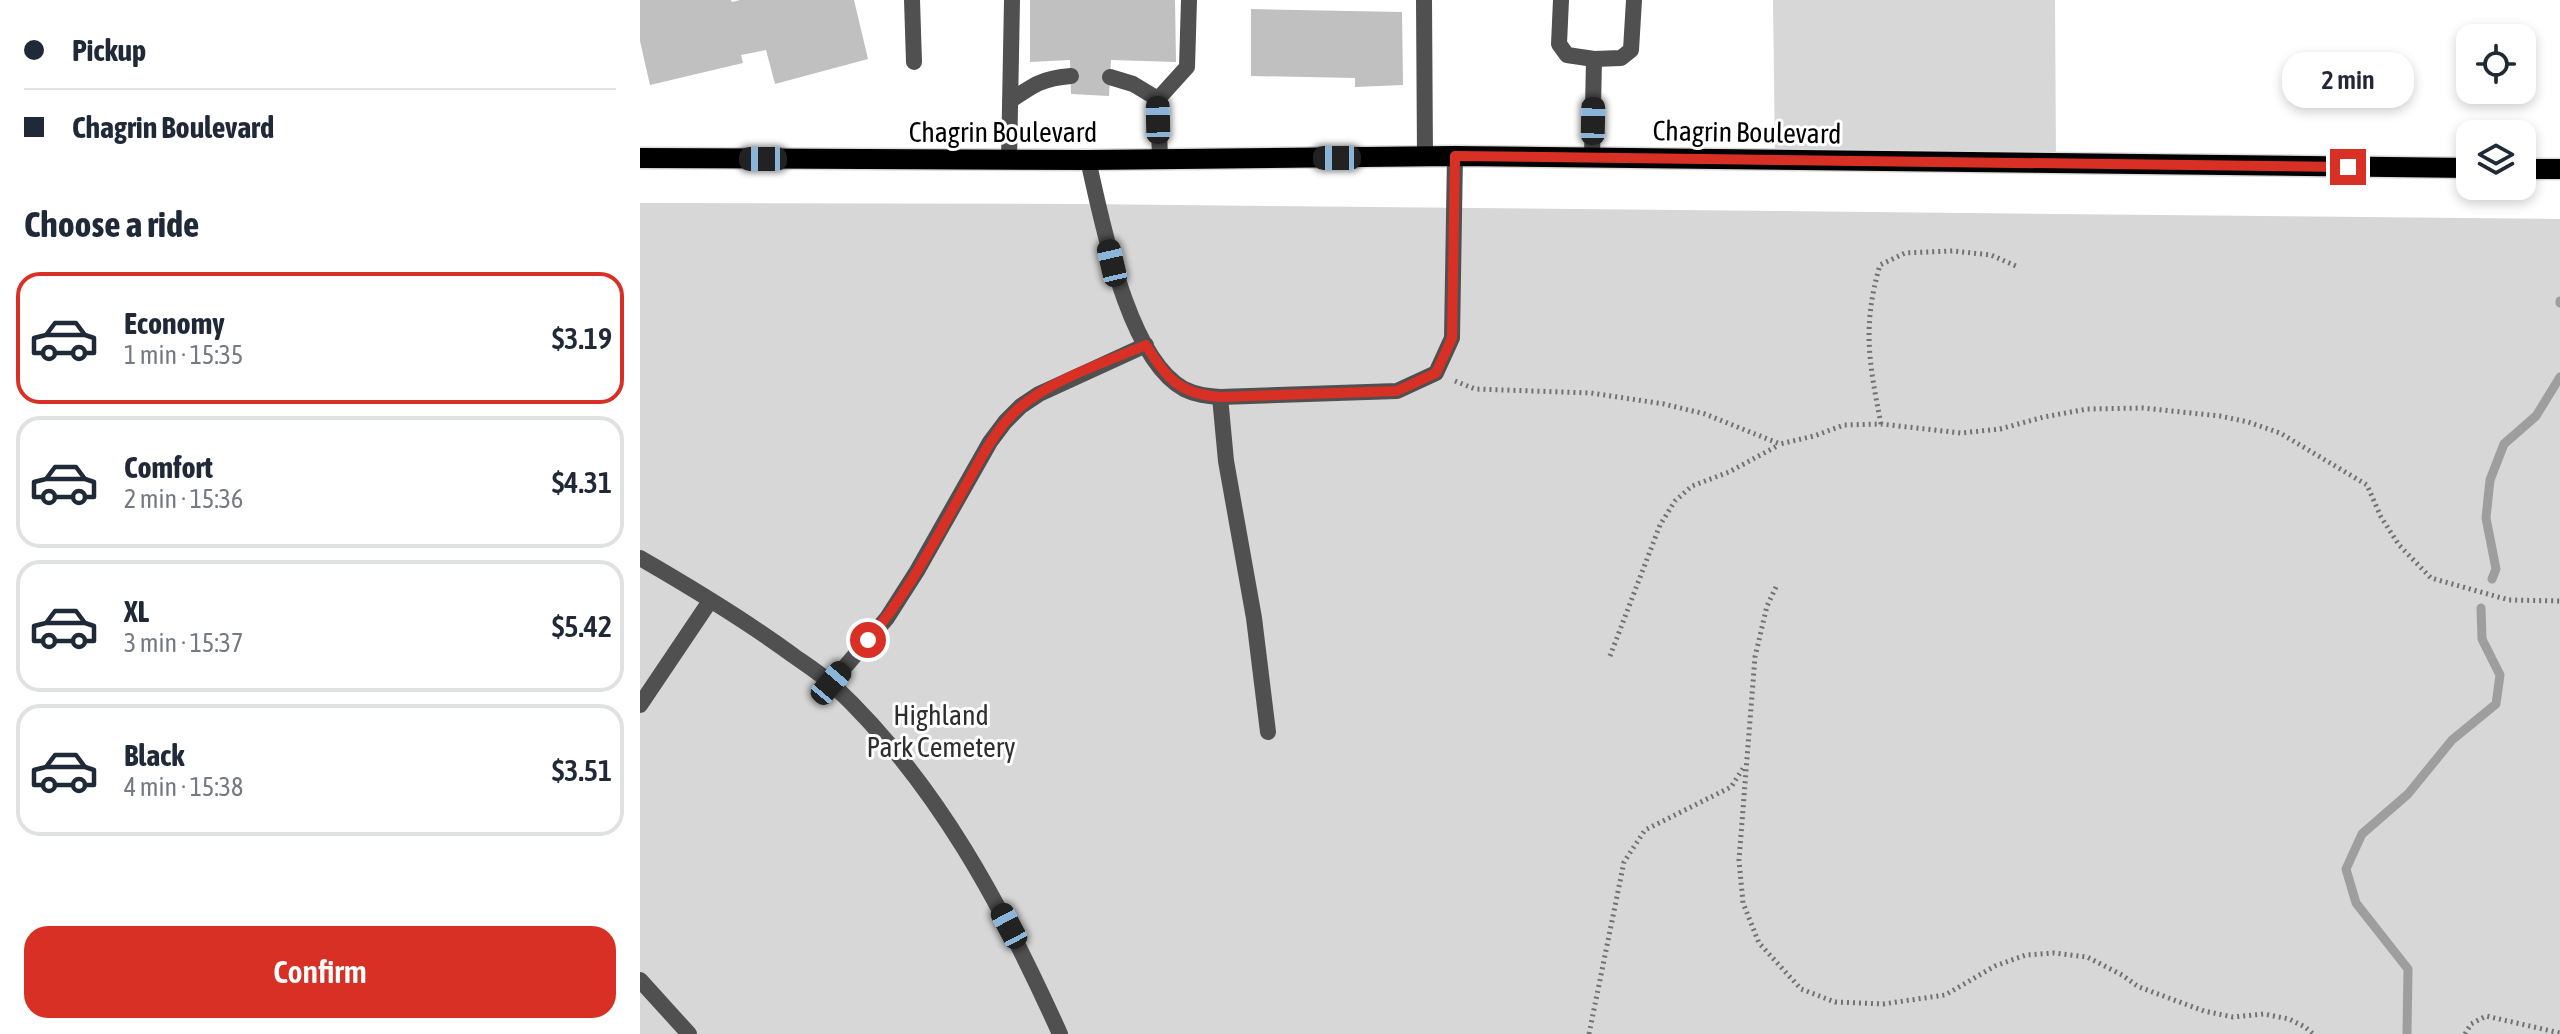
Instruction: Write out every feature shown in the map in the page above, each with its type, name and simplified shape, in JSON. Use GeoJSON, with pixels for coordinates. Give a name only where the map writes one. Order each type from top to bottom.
{"type":"FeatureCollection","features":[{"type":"Feature","properties":{"kind":"main road","name":"Chagrin Boulevard"},"geometry":{"type":"LineString","coordinates":[[640,158],[1088,160],[1455,156],[2456,168]]}},
{"type":"Feature","properties":{"kind":"main road"},"geometry":{"type":"LineString","coordinates":[[2536,169],[2560,169]]}},
{"type":"Feature","properties":{"kind":"lane"},"geometry":{"type":"LineString","coordinates":[[912,0],[914,62]]}},
{"type":"Feature","properties":{"kind":"lane"},"geometry":{"type":"LineString","coordinates":[[1009,160],[1012,0]]}},
{"type":"Feature","properties":{"kind":"lane"},"geometry":{"type":"LineString","coordinates":[[1160,159],[1158,99],[1187,67],[1189,0]]}},
{"type":"Feature","properties":{"kind":"lane"},"geometry":{"type":"LineString","coordinates":[[1408,0],[1424,19]]}},
{"type":"Feature","properties":{"kind":"lane"},"geometry":{"type":"LineString","coordinates":[[1424,0],[1425,157]]}},
{"type":"Feature","properties":{"kind":"lane"},"geometry":{"type":"LineString","coordinates":[[1561,0],[1559,44],[1567,55],[1594,59],[1621,58],[1631,50],[1634,0]]}},
{"type":"Feature","properties":{"kind":"lane"},"geometry":{"type":"LineString","coordinates":[[1592,158],[1594,59]]}},
{"type":"Feature","properties":{"kind":"lane"},"geometry":{"type":"LineString","coordinates":[[1010,101],[1050,77],[1071,76]]}},
{"type":"Feature","properties":{"kind":"lane"},"geometry":{"type":"LineString","coordinates":[[1110,77],[1133,84],[1158,99]]}},
{"type":"Feature","properties":{"kind":"lane"},"geometry":{"type":"LineString","coordinates":[[1088,160],[1112,263],[1126,305],[1146,345],[1161,369],[1181,388],[1198,395],[1220,397],[1397,391],[1436,373],[1452,338],[1455,156]]}},
{"type":"Feature","properties":{"kind":"lane"},"geometry":{"type":"LineString","coordinates":[[831,683],[887,618],[990,442],[1005,422],[1039,394],[1146,345]]}},
{"type":"Feature","properties":{"kind":"lane"},"geometry":{"type":"LineString","coordinates":[[1220,397],[1226,461],[1254,618],[1268,732]]}},
{"type":"Feature","properties":{"kind":"lane"},"geometry":{"type":"LineString","coordinates":[[640,558],[771,639],[831,683],[875,730],[939,810],[995,900],[1023,952],[1060,1034]]}},
{"type":"Feature","properties":{"kind":"lane"},"geometry":{"type":"LineString","coordinates":[[640,705],[710,601]]}},
{"type":"Feature","properties":{"kind":"lane"},"geometry":{"type":"LineString","coordinates":[[640,980],[689,1034]]}},
{"type":"Feature","properties":{"kind":"path"},"geometry":{"type":"LineString","coordinates":[[1881,424],[1867,336],[1871,293],[1880,265],[1905,253],[1953,251],[1991,255],[2016,266]]}},
{"type":"Feature","properties":{"kind":"path"},"geometry":{"type":"LineString","coordinates":[[1436,373],[1475,389],[1591,393],[1664,404],[1705,414],[1780,444]]}},
{"type":"Feature","properties":{"kind":"path"},"geometry":{"type":"LineString","coordinates":[[1610,656],[1660,525],[1675,501],[1692,486],[1729,472],[1780,444],[1844,425],[1881,424],[1961,433],[2000,429],[2087,409],[2143,408],[2220,416],[2280,433],[2367,485],[2381,517],[2399,545],[2431,578],[2509,600],[2560,601]]}},
{"type":"Feature","properties":{"kind":"path"},"geometry":{"type":"LineString","coordinates":[[1776,587],[1767,606],[1755,657],[1739,860],[1743,903],[1759,943],[1801,989],[1835,1002],[1883,1004],[1945,995],[1995,966],[2026,955],[2054,953],[2087,957],[2139,987],[2179,1003],[2233,1017],[2264,1014],[2289,1019],[2313,1034]]}},
{"type":"Feature","properties":{"kind":"path"},"geometry":{"type":"LineString","coordinates":[[1589,1034],[1624,862],[1645,830],[1731,787],[1745,766]]}},
{"type":"Feature","properties":{"kind":"path"},"geometry":{"type":"LineString","coordinates":[[2465,1034],[2471,1024],[2486,1016],[2560,1033]]}},
{"type":"Feature","properties":{"kind":"green space"},"geometry":{"type":"Polygon","coordinates":[[[1773,0],[2055,0],[2056,163],[1775,160],[1773,0]]]}},
{"type":"Feature","properties":{"kind":"green space","name":"Highland Park Cemetery"},"geometry":{"type":"Polygon","coordinates":[[[640,203],[1080,204],[2560,219],[2560,1034],[640,1034],[640,203]]]}},
{"type":"Feature","properties":{"kind":"building"},"geometry":{"type":"Polygon","coordinates":[[[640,0],[854,0],[868,59],[775,84],[766,50],[741,55],[743,63],[650,85],[640,41],[640,0]]]}},
{"type":"Feature","properties":{"kind":"building"},"geometry":{"type":"Polygon","coordinates":[[[1030,0],[1175,0],[1176,62],[1111,60],[1109,96],[1071,94],[1070,60],[1030,62],[1030,0]]]}},
{"type":"Feature","properties":{"kind":"building"},"geometry":{"type":"Polygon","coordinates":[[[1251,9],[1402,12],[1403,85],[1355,87],[1355,78],[1251,76],[1251,9]]]}},
{"type":"Feature","properties":{"kind":"waterway"},"geometry":{"type":"LineString","coordinates":[[2492,579],[2496,569],[2486,518],[2490,480],[2504,444],[2536,416],[2560,377]]}},
{"type":"Feature","properties":{"kind":"waterway"},"geometry":{"type":"LineString","coordinates":[[2407,1034],[2408,969],[2356,903],[2346,869],[2362,834],[2408,794],[2452,740],[2496,704],[2500,675],[2482,639],[2481,608]]}},
{"type":"Feature","properties":{"kind":"route"},"geometry":{"type":"LineString","coordinates":[[868,640],[887,618],[917,571],[990,442],[1021,406],[1059,384],[1146,345],[1170,378],[1181,388],[1198,395],[1220,397],[1397,391],[1436,373],[1452,338],[1455,156],[2348,167]]}}]}
